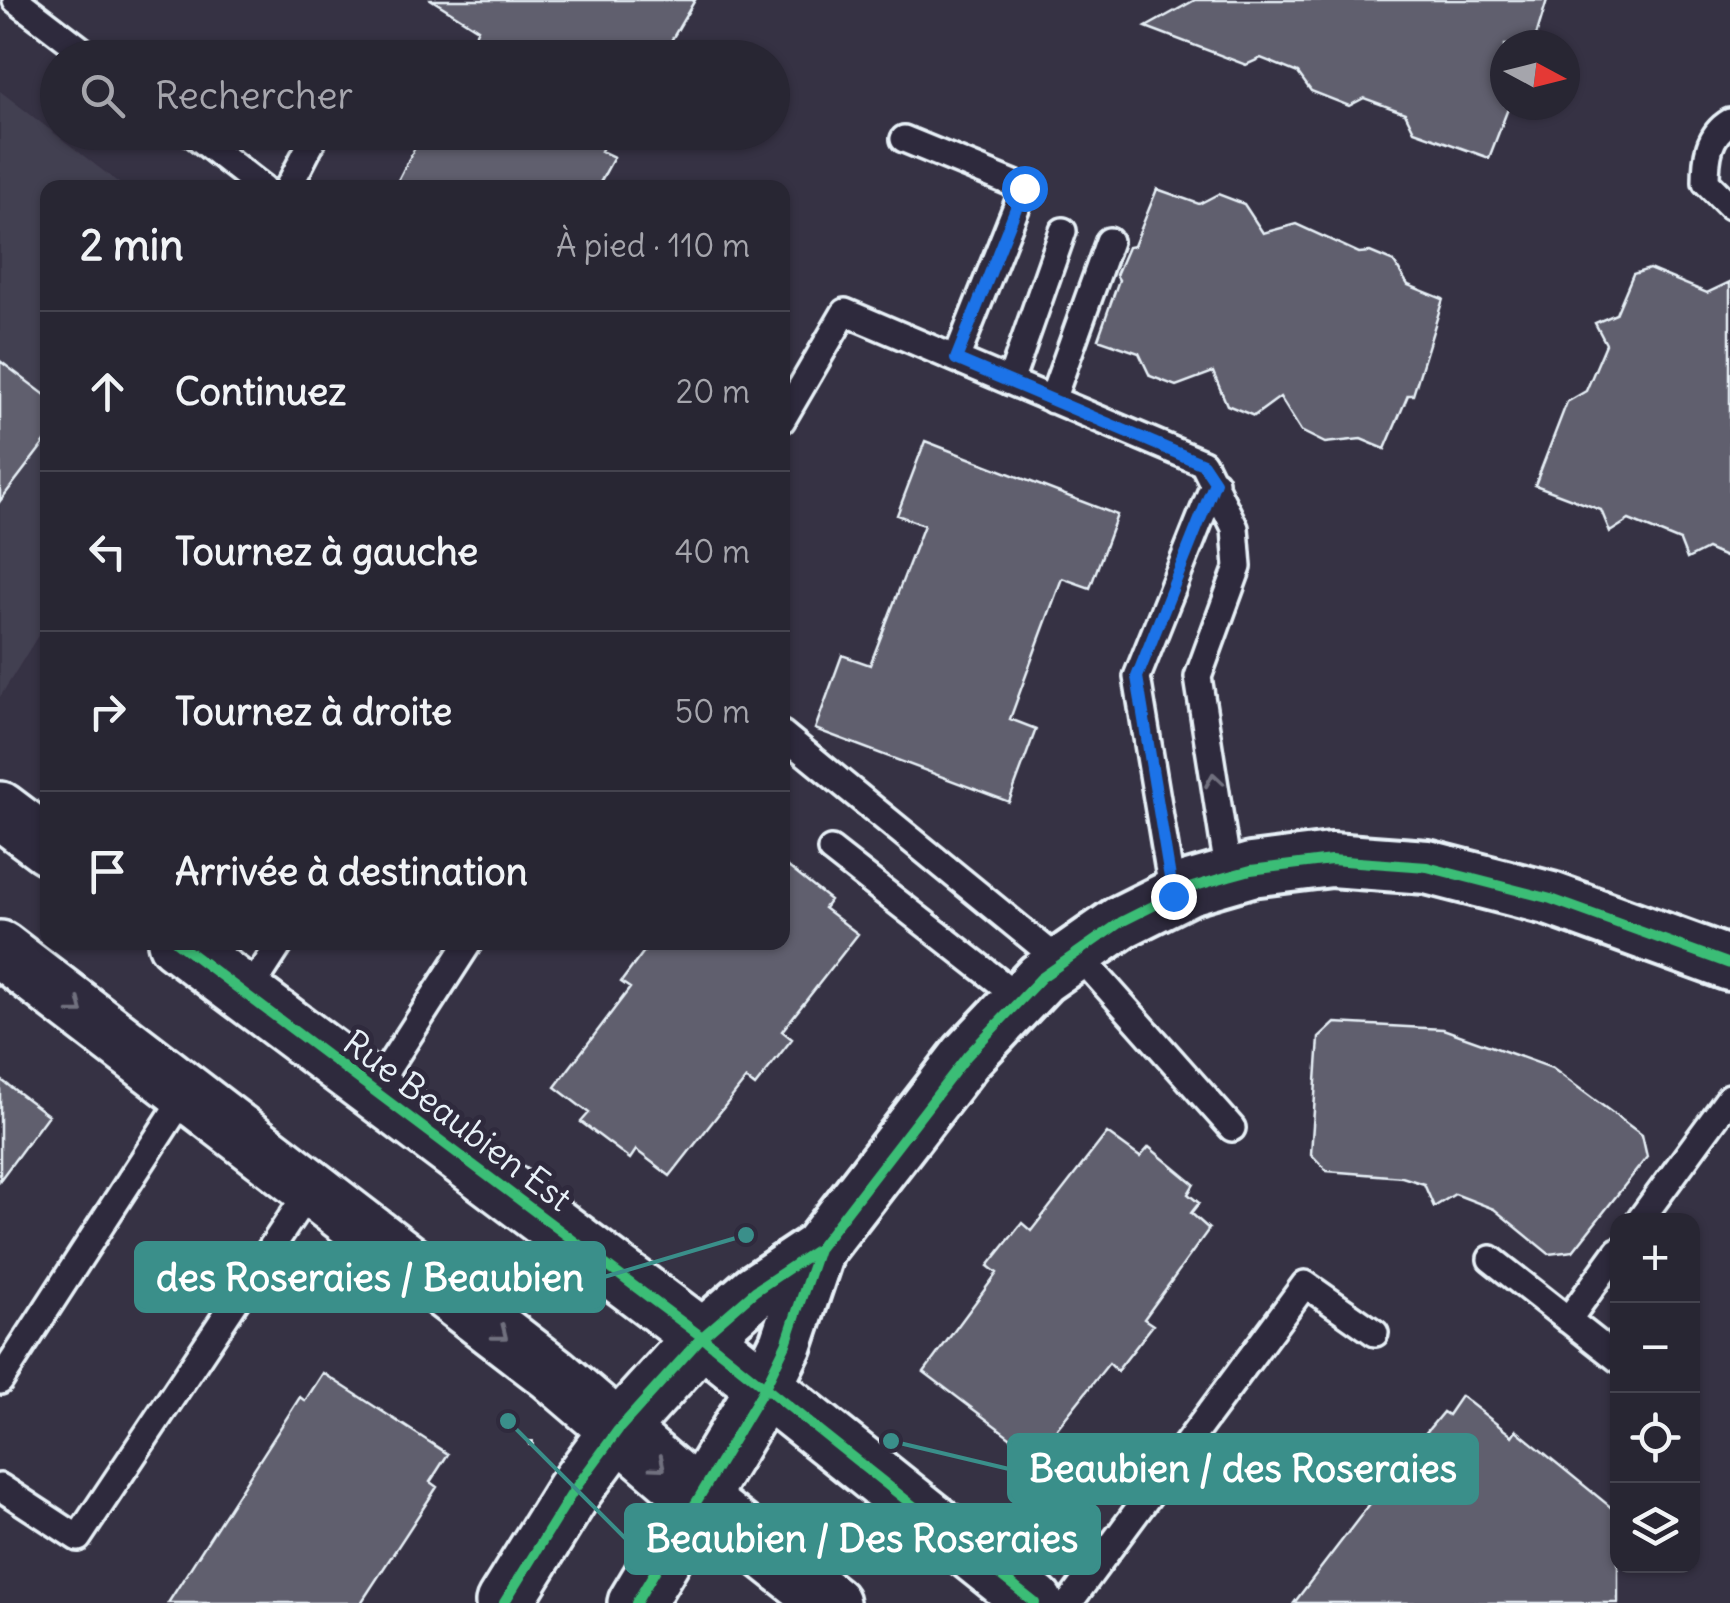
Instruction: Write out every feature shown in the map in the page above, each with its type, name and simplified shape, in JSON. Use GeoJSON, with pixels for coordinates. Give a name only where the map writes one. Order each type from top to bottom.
{"type":"FeatureCollection","features":[{"type":"Feature","properties":{"kind":"street"},"geometry":{"type":"LineString","coordinates":[[0,810],[40,840]]}},
{"type":"Feature","properties":{"kind":"street"},"geometry":{"type":"LineString","coordinates":[[504,1603],[574,1490],[618,1430],[702,1337],[754,1291],[818,1249],[968,1056],[1041,978],[1120,922],[1173,896],[1230,876],[1331,860],[1427,867],[1551,899],[1730,964]]}},
{"type":"Feature","properties":{"kind":"street"},"geometry":{"type":"LineString","coordinates":[[0,949],[553,1374],[700,1500],[831,1603]]}},
{"type":"Feature","properties":{"kind":"street","name":"Rue Beaubien Est"},"geometry":{"type":"LineString","coordinates":[[186,950],[702,1337],[1036,1603]]}},
{"type":"Feature","properties":{"kind":"street"},"geometry":{"type":"LineString","coordinates":[[636,1603],[765,1387],[786,1344],[818,1249]]}},
{"type":"Feature","properties":{"kind":"lane"},"geometry":{"type":"LineString","coordinates":[[16,0],[68,40]]}},
{"type":"Feature","properties":{"kind":"lane"},"geometry":{"type":"LineString","coordinates":[[1730,122],[1718,129],[1706,156],[1706,182],[1730,206]]}},
{"type":"Feature","properties":{"kind":"lane"},"geometry":{"type":"LineString","coordinates":[[904,138],[1024,188],[956,359]]}},
{"type":"Feature","properties":{"kind":"lane"},"geometry":{"type":"LineString","coordinates":[[214,150],[254,180]]}},
{"type":"Feature","properties":{"kind":"lane"},"geometry":{"type":"LineString","coordinates":[[292,180],[308,150]]}},
{"type":"Feature","properties":{"kind":"lane"},"geometry":{"type":"LineString","coordinates":[[1010,382],[1064,231]]}},
{"type":"Feature","properties":{"kind":"lane"},"geometry":{"type":"LineString","coordinates":[[1052,400],[1109,241]]}},
{"type":"Feature","properties":{"kind":"lane"},"geometry":{"type":"LineString","coordinates":[[790,406],[845,312],[1203,464],[1235,528],[1238,567],[1198,677],[1230,876]]}},
{"type":"Feature","properties":{"kind":"lane"},"geometry":{"type":"LineString","coordinates":[[1173,896],[1137,677],[1215,482]]}},
{"type":"Feature","properties":{"kind":"lane"},"geometry":{"type":"LineString","coordinates":[[790,740],[1069,958],[1232,1128]]}},
{"type":"Feature","properties":{"kind":"lane"},"geometry":{"type":"LineString","coordinates":[[831,850],[1021,999]]}},
{"type":"Feature","properties":{"kind":"lane"},"geometry":{"type":"LineString","coordinates":[[246,996],[276,950]]}},
{"type":"Feature","properties":{"kind":"lane"},"geometry":{"type":"LineString","coordinates":[[373,1090],[464,950]]}},
{"type":"Feature","properties":{"kind":"lane"},"geometry":{"type":"LineString","coordinates":[[0,1381],[187,1092]]}},
{"type":"Feature","properties":{"kind":"lane"},"geometry":{"type":"LineString","coordinates":[[1645,1213],[1730,1098]]}},
{"type":"Feature","properties":{"kind":"lane"},"geometry":{"type":"LineString","coordinates":[[0,1487],[78,1538],[311,1188]]}},
{"type":"Feature","properties":{"kind":"lane"},"geometry":{"type":"LineString","coordinates":[[1490,1259],[1610,1353]]}},
{"type":"Feature","properties":{"kind":"lane"},"geometry":{"type":"LineString","coordinates":[[1568,1320],[1610,1263]]}},
{"type":"Feature","properties":{"kind":"lane"},"geometry":{"type":"LineString","coordinates":[[1069,1603],[1305,1284],[1374,1333]]}},
{"type":"Feature","properties":{"kind":"shaded area"},"geometry":{"type":"Polygon","coordinates":[[[0,91],[40,122],[40,150],[76,150],[115,180],[40,180],[40,632],[0,697],[0,91]]]}},
{"type":"Feature","properties":{"kind":"building"},"geometry":{"type":"Polygon","coordinates":[[[432,0],[695,0],[672,40],[473,40],[478,29],[432,0]]]}},
{"type":"Feature","properties":{"kind":"building"},"geometry":{"type":"Polygon","coordinates":[[[1195,0],[1547,0],[1538,30],[1490,30],[1490,120],[1504,120],[1489,158],[1414,131],[1405,113],[1364,98],[1349,106],[1311,91],[1298,73],[1261,58],[1246,65],[1146,27],[1195,0]]]}},
{"type":"Feature","properties":{"kind":"building"},"geometry":{"type":"Polygon","coordinates":[[[414,150],[602,150],[614,157],[601,180],[398,180],[414,150]]]}},
{"type":"Feature","properties":{"kind":"building"},"geometry":{"type":"Polygon","coordinates":[[[1157,189],[1199,204],[1218,194],[1244,204],[1263,233],[1296,224],[1359,253],[1370,252],[1394,262],[1408,285],[1443,299],[1413,395],[1408,395],[1385,449],[1361,439],[1325,443],[1301,431],[1280,397],[1254,416],[1227,405],[1213,372],[1176,386],[1150,376],[1139,353],[1098,339],[1119,280],[1116,275],[1128,247],[1134,246],[1157,189]]]}},
{"type":"Feature","properties":{"kind":"building"},"geometry":{"type":"Polygon","coordinates":[[[1649,269],[1707,293],[1730,282],[1730,559],[1707,549],[1687,559],[1680,541],[1629,520],[1610,532],[1601,510],[1535,485],[1567,402],[1586,391],[1606,344],[1595,323],[1616,314],[1633,274],[1649,269]]]}},
{"type":"Feature","properties":{"kind":"building"},"geometry":{"type":"Polygon","coordinates":[[[0,361],[40,391],[40,448],[0,501],[0,361]]]}},
{"type":"Feature","properties":{"kind":"building"},"geometry":{"type":"Polygon","coordinates":[[[925,441],[1117,515],[1090,588],[1062,578],[1010,719],[1036,729],[1009,802],[815,729],[842,655],[870,665],[924,525],[897,515],[925,441]]]}},
{"type":"Feature","properties":{"kind":"building"},"geometry":{"type":"Polygon","coordinates":[[[790,868],[830,900],[824,908],[858,934],[782,1031],[792,1039],[755,1086],[746,1079],[670,1176],[636,1150],[630,1159],[581,1122],[589,1113],[555,1087],[630,988],[621,982],[645,950],[790,950],[790,868]]]}},
{"type":"Feature","properties":{"kind":"building"},"geometry":{"type":"Polygon","coordinates":[[[1335,1023],[1443,1029],[1552,1068],[1642,1135],[1647,1157],[1573,1251],[1549,1254],[1494,1209],[1455,1194],[1434,1207],[1424,1184],[1402,1177],[1327,1171],[1311,1154],[1319,1038],[1335,1023]]]}},
{"type":"Feature","properties":{"kind":"building"},"geometry":{"type":"Polygon","coordinates":[[[0,1079],[48,1115],[0,1180],[0,1079]]]}},
{"type":"Feature","properties":{"kind":"building"},"geometry":{"type":"Polygon","coordinates":[[[1107,1133],[1140,1157],[1149,1147],[1194,1184],[1188,1194],[1199,1203],[1191,1213],[1209,1229],[1144,1319],[1153,1325],[1117,1371],[1109,1363],[1035,1456],[924,1372],[997,1273],[988,1266],[1022,1223],[1031,1231],[1107,1133]]]}},
{"type":"Feature","properties":{"kind":"building"},"geometry":{"type":"Polygon","coordinates":[[[323,1373],[448,1454],[430,1482],[437,1487],[361,1603],[168,1603],[300,1397],[305,1401],[323,1373]]]}},
{"type":"Feature","properties":{"kind":"building"},"geometry":{"type":"Polygon","coordinates":[[[1461,1396],[1512,1436],[1516,1430],[1610,1506],[1610,1573],[1618,1573],[1618,1603],[1294,1603],[1405,1458],[1443,1412],[1448,1415],[1461,1396]]]}},
{"type":"Feature","properties":{"kind":"cycle path"},"geometry":{"type":"LineString","coordinates":[[504,1603],[574,1490],[618,1430],[702,1337],[755,1291],[818,1249],[967,1056],[1041,978],[1121,922],[1189,888],[1229,876],[1331,860],[1427,867],[1551,899],[1730,964]]}},
{"type":"Feature","properties":{"kind":"cycle path"},"geometry":{"type":"LineString","coordinates":[[187,950],[702,1337],[1035,1603]]}},
{"type":"Feature","properties":{"kind":"cycle path"},"geometry":{"type":"LineString","coordinates":[[636,1603],[765,1387],[786,1344],[818,1249]]}},
{"type":"Feature","properties":{"kind":"place","name":"des Roseraies / Beaubien"},"geometry":{"type":"Point","coordinates":[746,1235]}},
{"type":"Feature","properties":{"kind":"place","name":"Beaubien / Des Roseraies"},"geometry":{"type":"Point","coordinates":[508,1421]}},
{"type":"Feature","properties":{"kind":"place","name":"Beaubien / des Roseraies"},"geometry":{"type":"Point","coordinates":[891,1441]}},
{"type":"Feature","properties":{"kind":"route"},"geometry":{"type":"LineString","coordinates":[[1024,188],[956,359],[1203,464],[1215,482],[1137,677],[1173,896]]}}]}
